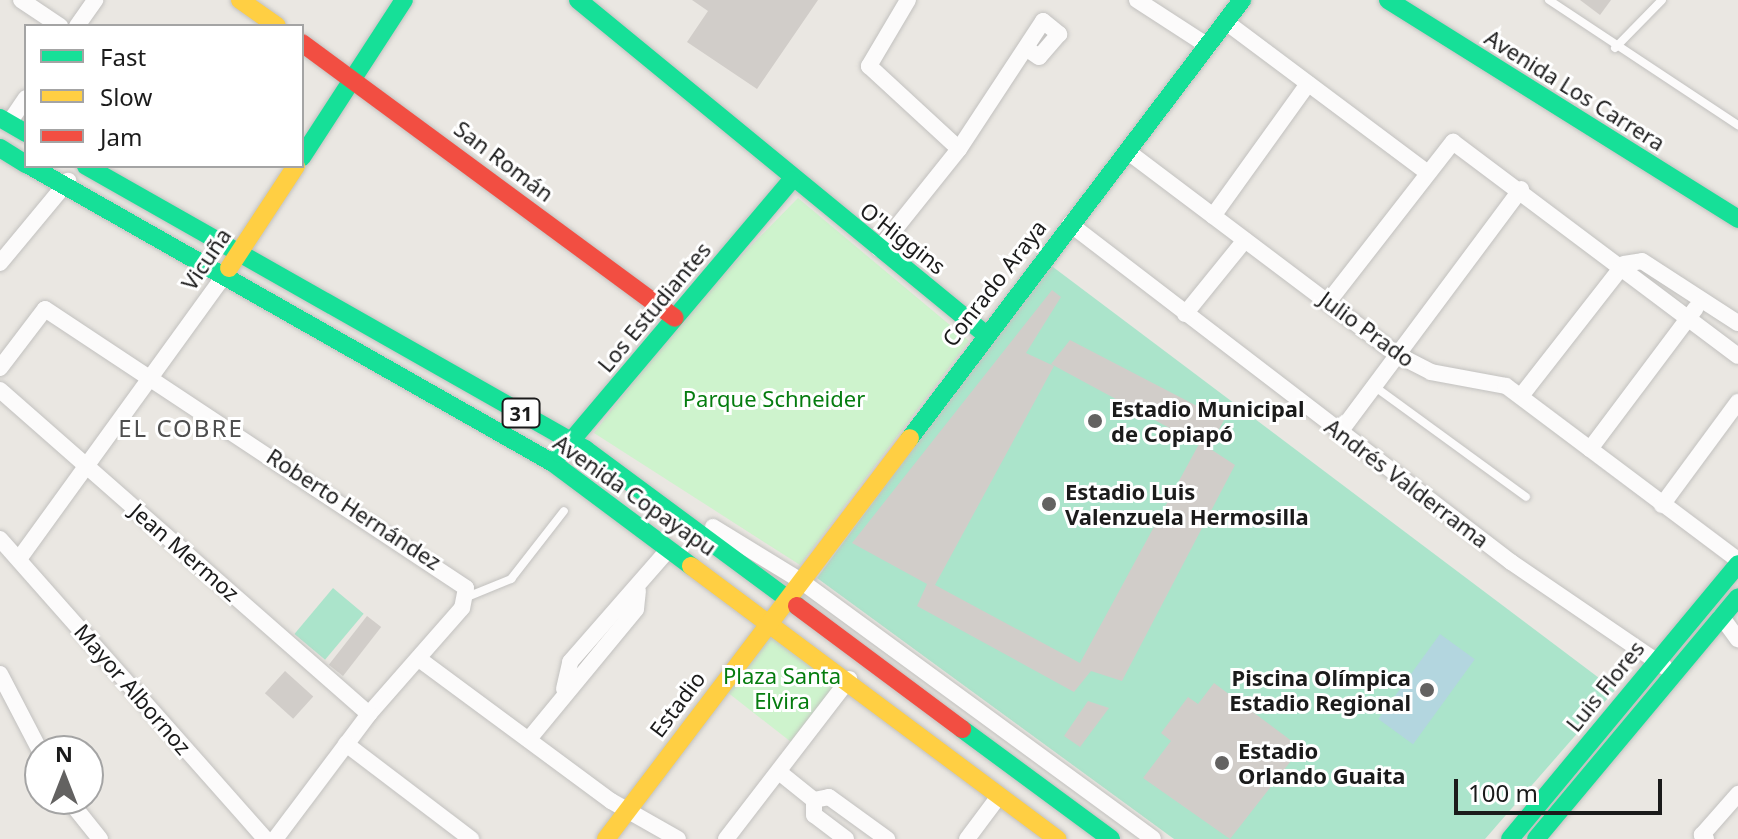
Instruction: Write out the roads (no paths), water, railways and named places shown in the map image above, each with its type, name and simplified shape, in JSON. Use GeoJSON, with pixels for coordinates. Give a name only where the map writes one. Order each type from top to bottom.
{"type":"FeatureCollection","features":[{"type":"Feature","properties":{"kind":"main road"},"geometry":{"type":"LineString","coordinates":[[240,0],[274,24]]}},
{"type":"Feature","properties":{"kind":"main road"},"geometry":{"type":"LineString","coordinates":[[304,154],[404,0]]}},
{"type":"Feature","properties":{"kind":"main road","name":"O'Higgins"},"geometry":{"type":"LineString","coordinates":[[578,0],[791,181],[985,334]]}},
{"type":"Feature","properties":{"kind":"main road","name":"Conrado Araya"},"geometry":{"type":"LineString","coordinates":[[787,599],[985,334],[1242,0]]}},
{"type":"Feature","properties":{"kind":"main road","name":"Avenida Los Carrera"},"geometry":{"type":"LineString","coordinates":[[1388,0],[1738,219]]}},
{"type":"Feature","properties":{"kind":"main road","name":"San Román"},"geometry":{"type":"LineString","coordinates":[[304,44],[675,318]]}},
{"type":"Feature","properties":{"kind":"main road"},"geometry":{"type":"LineString","coordinates":[[4,121],[24,132]]}},
{"type":"Feature","properties":{"kind":"main road","name":"Avenida Copayapu"},"geometry":{"type":"LineString","coordinates":[[0,148],[24,163]]}},
{"type":"Feature","properties":{"kind":"main road","name":"Avenida Copayapu"},"geometry":{"type":"LineString","coordinates":[[33,168],[221,280],[553,463],[770,620],[1057,839]]}},
{"type":"Feature","properties":{"kind":"main road","name":"Avenida Copayapu"},"geometry":{"type":"LineString","coordinates":[[90,168],[578,445],[1111,839]]}},
{"type":"Feature","properties":{"kind":"main road","name":"Vicuña"},"geometry":{"type":"LineString","coordinates":[[221,280],[295,168]]}},
{"type":"Feature","properties":{"kind":"main road","name":"Los Estudiantes"},"geometry":{"type":"LineString","coordinates":[[553,463],[578,445],[675,318],[791,181]]}},
{"type":"Feature","properties":{"kind":"main road"},"geometry":{"type":"LineString","coordinates":[[177,253],[239,253]]}},
{"type":"Feature","properties":{"kind":"main road","name":"Luis Flores"},"geometry":{"type":"LineString","coordinates":[[1510,839],[1738,562]]}},
{"type":"Feature","properties":{"kind":"main road","name":"Luis Flores"},"geometry":{"type":"LineString","coordinates":[[1536,839],[1738,597]]}},
{"type":"Feature","properties":{"kind":"main road","name":"Estadio"},"geometry":{"type":"LineString","coordinates":[[606,839],[787,599]]}},
{"type":"Feature","properties":{"kind":"street"},"geometry":{"type":"LineString","coordinates":[[21,0],[57,24]]}},
{"type":"Feature","properties":{"kind":"street"},"geometry":{"type":"LineString","coordinates":[[78,24],[95,0]]}},
{"type":"Feature","properties":{"kind":"street"},"geometry":{"type":"LineString","coordinates":[[908,0],[869,66],[959,149]]}},
{"type":"Feature","properties":{"kind":"street"},"geometry":{"type":"LineString","coordinates":[[1137,0],[1208,46]]}},
{"type":"Feature","properties":{"kind":"street"},"geometry":{"type":"LineString","coordinates":[[1226,22],[1425,171]]}},
{"type":"Feature","properties":{"kind":"street"},"geometry":{"type":"LineString","coordinates":[[879,249],[959,149],[1027,49]]}},
{"type":"Feature","properties":{"kind":"street"},"geometry":{"type":"LineString","coordinates":[[1213,216],[1308,84]]}},
{"type":"Feature","properties":{"kind":"street"},"geometry":{"type":"LineString","coordinates":[[4,121],[24,100]]}},
{"type":"Feature","properties":{"kind":"street"},"geometry":{"type":"LineString","coordinates":[[1329,301],[1450,142],[1624,264],[1738,356]]}},
{"type":"Feature","properties":{"kind":"street","name":"Julio Prado"},"geometry":{"type":"LineString","coordinates":[[1127,151],[1398,355],[1419,368],[1491,382],[1521,396],[1738,562]]}},
{"type":"Feature","properties":{"kind":"street"},"geometry":{"type":"LineString","coordinates":[[0,263],[64,187],[76,168]]}},
{"type":"Feature","properties":{"kind":"street"},"geometry":{"type":"LineString","coordinates":[[1340,432],[1521,189]]}},
{"type":"Feature","properties":{"kind":"street","name":"Andrés Valderrama"},"geometry":{"type":"LineString","coordinates":[[1070,224],[1511,562],[1673,674]]}},
{"type":"Feature","properties":{"kind":"street"},"geometry":{"type":"LineString","coordinates":[[1185,314],[1245,240]]}},
{"type":"Feature","properties":{"kind":"street"},"geometry":{"type":"LineString","coordinates":[[1521,396],[1624,264],[1642,261],[1738,323]]}},
{"type":"Feature","properties":{"kind":"street","name":"Vicuña"},"geometry":{"type":"LineString","coordinates":[[19,559],[155,377],[221,280]]}},
{"type":"Feature","properties":{"kind":"street"},"geometry":{"type":"LineString","coordinates":[[1590,449],[1702,300]]}},
{"type":"Feature","properties":{"kind":"street","name":"Roberto Hernández"},"geometry":{"type":"LineString","coordinates":[[0,368],[45,309],[155,377],[462,580],[467,597]]}},
{"type":"Feature","properties":{"kind":"street","name":"Jean Mermoz"},"geometry":{"type":"LineString","coordinates":[[0,390],[369,714]]}},
{"type":"Feature","properties":{"kind":"street"},"geometry":{"type":"LineString","coordinates":[[1662,505],[1738,402]]}},
{"type":"Feature","properties":{"kind":"street","name":"Avenida Copayapu"},"geometry":{"type":"LineString","coordinates":[[578,445],[801,581],[1153,839]]}},
{"type":"Feature","properties":{"kind":"street","name":"Mayor Albornoz"},"geometry":{"type":"LineString","coordinates":[[0,539],[265,839]]}},
{"type":"Feature","properties":{"kind":"street"},"geometry":{"type":"LineString","coordinates":[[529,739],[564,689],[584,676],[636,609],[638,591],[669,549]]}},
{"type":"Feature","properties":{"kind":"street"},"geometry":{"type":"LineString","coordinates":[[282,837],[369,714],[419,659],[467,597]]}},
{"type":"Feature","properties":{"kind":"street"},"geometry":{"type":"LineString","coordinates":[[1721,616],[1738,639]]}},
{"type":"Feature","properties":{"kind":"street"},"geometry":{"type":"LineString","coordinates":[[419,659],[628,809],[678,839]]}},
{"type":"Feature","properties":{"kind":"street"},"geometry":{"type":"LineString","coordinates":[[0,674],[32,735]]}},
{"type":"Feature","properties":{"kind":"street"},"geometry":{"type":"LineString","coordinates":[[726,839],[849,679]]}},
{"type":"Feature","properties":{"kind":"street"},"geometry":{"type":"LineString","coordinates":[[346,744],[471,839]]}},
{"type":"Feature","properties":{"kind":"street"},"geometry":{"type":"LineString","coordinates":[[779,772],[814,800],[829,797],[887,839]]}},
{"type":"Feature","properties":{"kind":"street"},"geometry":{"type":"LineString","coordinates":[[1706,839],[1702,835],[1738,794]]}},
{"type":"Feature","properties":{"kind":"street"},"geometry":{"type":"LineString","coordinates":[[967,839],[999,796]]}},
{"type":"Feature","properties":{"kind":"street"},"geometry":{"type":"LineString","coordinates":[[814,800],[814,815],[846,839]]}},
{"type":"Feature","properties":{"kind":"street"},"geometry":{"type":"LineString","coordinates":[[81,815],[100,839]]}},
{"type":"Feature","properties":{"kind":"street","name":"Avenida Copayapu"},"geometry":{"type":"LineString","coordinates":[[1121,815],[1141,839]]}},
{"type":"Feature","properties":{"kind":"lane"},"geometry":{"type":"LineString","coordinates":[[1549,0],[1615,48],[1738,125]]}},
{"type":"Feature","properties":{"kind":"lane"},"geometry":{"type":"LineString","coordinates":[[1615,48],[1662,0]]}},
{"type":"Feature","properties":{"kind":"lane"},"geometry":{"type":"LineString","coordinates":[[1374,386],[1526,497]]}},
{"type":"Feature","properties":{"kind":"lane"},"geometry":{"type":"LineString","coordinates":[[467,597],[511,579],[564,511]]}},
{"type":"Feature","properties":{"kind":"water","name":"Piscina Olímpica Estadio Regional"},"geometry":{"type":"Polygon","coordinates":[[[1440,634],[1475,659],[1413,744],[1378,719],[1440,634]]]}},
{"type":"Feature","properties":{"kind":"place","name":"Estadio Municipal de Copiapó"},"geometry":{"type":"Point","coordinates":[1095,421]}},
{"type":"Feature","properties":{"kind":"place","name":"Estadio Luis Valenzuela Hermosilla"},"geometry":{"type":"Point","coordinates":[1049,504]}},
{"type":"Feature","properties":{"kind":"place","name":"Piscina Olímpica Estadio Regional"},"geometry":{"type":"Point","coordinates":[1427,690]}},
{"type":"Feature","properties":{"kind":"place","name":"Estadio Orlando Guaita"},"geometry":{"type":"Point","coordinates":[1222,763]}},
{"type":"Feature","properties":{"kind":"district","name":"EL COBRE"},"geometry":{"type":"Point","coordinates":[181,428]}},
{"type":"Feature","properties":{"kind":"park label","name":"Parque Schneider"},"geometry":{"type":"Point","coordinates":[774,399]}},
{"type":"Feature","properties":{"kind":"park label","name":"Plaza Santa Elvira"},"geometry":{"type":"Point","coordinates":[782,688]}}]}
